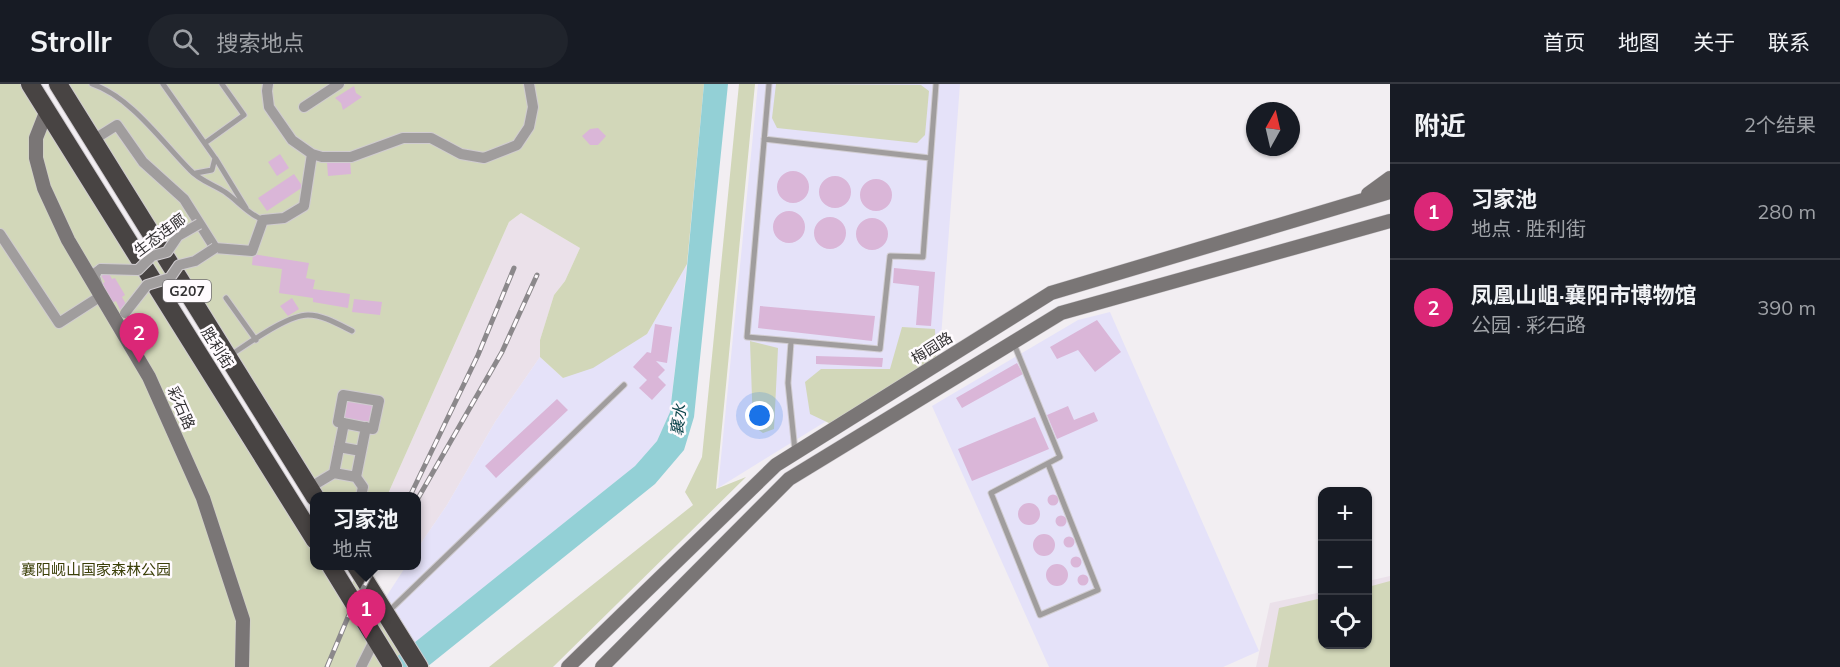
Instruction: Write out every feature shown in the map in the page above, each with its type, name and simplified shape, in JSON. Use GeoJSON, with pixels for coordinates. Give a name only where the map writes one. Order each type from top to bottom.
{"type":"FeatureCollection","features":[{"type":"Feature","properties":{"kind":"highway","name":"胜利街"},"geometry":{"type":"LineString","coordinates":[[30,84],[310,532]]}},
{"type":"Feature","properties":{"kind":"highway","name":"胜利街"},"geometry":{"type":"LineString","coordinates":[[58,84],[311,492]]}},
{"type":"Feature","properties":{"kind":"highway"},"geometry":{"type":"LineString","coordinates":[[334,570],[393,667]]}},
{"type":"Feature","properties":{"kind":"highway"},"geometry":{"type":"LineString","coordinates":[[359,570],[419,667]]}},
{"type":"Feature","properties":{"kind":"main road","name":"彩石路"},"geometry":{"type":"LineString","coordinates":[[47,110],[36,138],[36,158],[44,188],[68,240],[149,377],[203,498],[243,620],[242,667]]}},
{"type":"Feature","properties":{"kind":"main road"},"geometry":{"type":"LineString","coordinates":[[1358,201],[1390,178]]}},
{"type":"Feature","properties":{"kind":"main road","name":"梅园路"},"geometry":{"type":"LineString","coordinates":[[568,667],[776,465],[1051,293],[1390,192]]}},
{"type":"Feature","properties":{"kind":"main road"},"geometry":{"type":"LineString","coordinates":[[602,667],[789,478],[1061,313],[1390,220]]}},
{"type":"Feature","properties":{"kind":"street"},"geometry":{"type":"LineString","coordinates":[[268,84],[269,107],[292,140],[312,154],[322,157],[351,157],[404,138],[431,138],[461,154],[484,158],[517,145],[529,127],[533,107],[529,84]]}},
{"type":"Feature","properties":{"kind":"street"},"geometry":{"type":"LineString","coordinates":[[304,107],[339,84]]}},
{"type":"Feature","properties":{"kind":"street"},"geometry":{"type":"LineString","coordinates":[[93,140],[117,125],[143,162],[184,199],[215,248]]}},
{"type":"Feature","properties":{"kind":"street"},"geometry":{"type":"LineString","coordinates":[[0,234],[59,323],[102,296],[119,316],[126,313],[147,285],[170,278],[179,265],[195,261],[215,248],[252,250],[263,220],[284,219],[304,206],[312,154]]}},
{"type":"Feature","properties":{"kind":"street","name":"生态连廊"},"geometry":{"type":"LineString","coordinates":[[102,296],[94,274],[102,269],[138,270],[152,256],[167,252],[178,236],[199,224]]}},
{"type":"Feature","properties":{"kind":"street","name":"生态连廊"},"geometry":{"type":"LineString","coordinates":[[138,270],[147,285]]}},
{"type":"Feature","properties":{"kind":"street"},"geometry":{"type":"LineString","coordinates":[[343,395],[379,401],[373,429],[366,427],[338,422],[343,395]]}},
{"type":"Feature","properties":{"kind":"street"},"geometry":{"type":"LineString","coordinates":[[313,492],[334,473],[344,423]]}},
{"type":"Feature","properties":{"kind":"street"},"geometry":{"type":"LineString","coordinates":[[356,477],[366,427]]}},
{"type":"Feature","properties":{"kind":"street"},"geometry":{"type":"LineString","coordinates":[[339,447],[361,451]]}},
{"type":"Feature","properties":{"kind":"street"},"geometry":{"type":"LineString","coordinates":[[334,473],[356,477],[363,487],[362,492]]}},
{"type":"Feature","properties":{"kind":"street"},"geometry":{"type":"LineString","coordinates":[[361,667],[380,643]]}},
{"type":"Feature","properties":{"kind":"lane"},"geometry":{"type":"LineString","coordinates":[[92,84],[121,100],[151,128],[191,172],[225,192],[254,216],[263,220]]}},
{"type":"Feature","properties":{"kind":"lane"},"geometry":{"type":"LineString","coordinates":[[163,84],[206,143],[247,210]]}},
{"type":"Feature","properties":{"kind":"lane"},"geometry":{"type":"LineString","coordinates":[[206,143],[244,115],[222,84]]}},
{"type":"Feature","properties":{"kind":"lane"},"geometry":{"type":"LineString","coordinates":[[769,84],[747,337],[880,349],[890,256],[923,257],[936,84]]}},
{"type":"Feature","properties":{"kind":"lane"},"geometry":{"type":"LineString","coordinates":[[764,139],[930,158]]}},
{"type":"Feature","properties":{"kind":"lane"},"geometry":{"type":"LineString","coordinates":[[191,172],[201,173],[212,170],[215,158]]}},
{"type":"Feature","properties":{"kind":"lane"},"geometry":{"type":"LineString","coordinates":[[226,298],[256,340]]}},
{"type":"Feature","properties":{"kind":"lane"},"geometry":{"type":"LineString","coordinates":[[228,357],[292,318],[308,315],[325,318],[352,331]]}},
{"type":"Feature","properties":{"kind":"lane"},"geometry":{"type":"LineString","coordinates":[[791,342],[788,383],[795,453]]}},
{"type":"Feature","properties":{"kind":"lane"},"geometry":{"type":"LineString","coordinates":[[1013,343],[1060,457],[991,493],[1040,615],[1098,590],[1048,464]]}},
{"type":"Feature","properties":{"kind":"lane"},"geometry":{"type":"LineString","coordinates":[[387,614],[624,386]]}},
{"type":"Feature","properties":{"kind":"shaded area"},"geometry":{"type":"Polygon","coordinates":[[[758,84],[960,84],[940,351],[718,488],[758,84]]]}},
{"type":"Feature","properties":{"kind":"shaded area"},"geometry":{"type":"Polygon","coordinates":[[[521,213],[580,248],[565,281],[554,295],[540,340],[540,357],[495,422],[447,505],[421,543],[421,492],[389,492],[509,222],[521,213]]]}},
{"type":"Feature","properties":{"kind":"shaded area"},"geometry":{"type":"Polygon","coordinates":[[[687,264],[670,412],[657,441],[635,466],[414,643],[386,597],[403,570],[421,570],[421,543],[447,505],[495,422],[540,357],[563,378],[647,334],[687,264]]]}},
{"type":"Feature","properties":{"kind":"shaded area"},"geometry":{"type":"Polygon","coordinates":[[[1110,312],[1259,651],[1223,667],[1049,667],[932,406],[1078,320],[1110,312]]]}},
{"type":"Feature","properties":{"kind":"shaded area"},"geometry":{"type":"Polygon","coordinates":[[[1390,576],[1390,667],[1256,667],[1270,603],[1318,593],[1318,649],[1372,649],[1372,580],[1390,576]]]}},
{"type":"Feature","properties":{"kind":"green space","name":"襄阳岘山国家森林公园"},"geometry":{"type":"Polygon","coordinates":[[[0,84],[30,84],[136,252],[155,240],[58,84],[704,84],[687,264],[647,334],[593,368],[563,378],[540,357],[540,340],[554,295],[565,281],[580,248],[521,213],[509,222],[389,492],[312,492],[180,280],[161,292],[310,532],[310,570],[332,570],[342,600],[360,570],[370,570],[430,667],[0,667],[0,84]]]}},
{"type":"Feature","properties":{"kind":"green space"},"geometry":{"type":"Polygon","coordinates":[[[739,84],[755,84],[716,489],[746,477],[553,667],[489,667],[693,505],[685,492],[702,457],[739,84]]]}},
{"type":"Feature","properties":{"kind":"green space"},"geometry":{"type":"Polygon","coordinates":[[[776,84],[921,85],[929,91],[925,135],[917,143],[777,128],[772,118],[776,84]]]}},
{"type":"Feature","properties":{"kind":"green space"},"geometry":{"type":"Polygon","coordinates":[[[902,327],[935,329],[936,359],[831,424],[810,414],[805,382],[821,369],[890,369],[902,327]]]}},
{"type":"Feature","properties":{"kind":"green space"},"geometry":{"type":"Polygon","coordinates":[[[750,341],[778,348],[774,429],[763,433],[753,426],[750,341]]]}},
{"type":"Feature","properties":{"kind":"green space"},"geometry":{"type":"Polygon","coordinates":[[[1390,581],[1390,667],[1268,667],[1279,608],[1318,599],[1318,649],[1372,649],[1372,586],[1390,581]]]}},
{"type":"Feature","properties":{"kind":"water","name":"襄水"},"geometry":{"type":"Polygon","coordinates":[[[704,84],[728,84],[694,417],[684,450],[655,484],[427,667],[384,667],[635,466],[657,441],[670,412],[686,278],[704,84]]]}},
{"type":"Feature","properties":{"kind":"building"},"geometry":{"type":"Polygon","coordinates":[[[354,86],[356,93],[362,97],[343,110],[341,103],[335,98],[354,86]]]}},
{"type":"Feature","properties":{"kind":"building"},"geometry":{"type":"Polygon","coordinates":[[[598,128],[606,136],[598,145],[590,145],[582,136],[590,129],[598,128]]]}},
{"type":"Feature","properties":{"kind":"building"},"geometry":{"type":"Polygon","coordinates":[[[280,154],[289,168],[277,176],[268,162],[280,154]]]}},
{"type":"Feature","properties":{"kind":"building"},"geometry":{"type":"Polygon","coordinates":[[[350,159],[351,174],[328,176],[327,162],[350,159]]]}},
{"type":"Feature","properties":{"kind":"building"},"geometry":{"type":"Polygon","coordinates":[[[793,171],[804,176],[809,187],[804,198],[793,203],[782,198],[777,187],[782,176],[793,171]]]}},
{"type":"Feature","properties":{"kind":"building"},"geometry":{"type":"Polygon","coordinates":[[[294,174],[303,187],[267,211],[258,198],[294,174]]]}},
{"type":"Feature","properties":{"kind":"building"},"geometry":{"type":"Polygon","coordinates":[[[835,176],[846,181],[851,192],[846,203],[835,208],[824,203],[819,192],[824,181],[835,176]]]}},
{"type":"Feature","properties":{"kind":"building"},"geometry":{"type":"Polygon","coordinates":[[[876,179],[887,184],[892,195],[887,206],[876,211],[865,206],[860,195],[865,184],[876,179]]]}},
{"type":"Feature","properties":{"kind":"building"},"geometry":{"type":"Polygon","coordinates":[[[789,211],[800,216],[805,227],[800,238],[789,243],[778,238],[773,227],[778,216],[789,211]]]}},
{"type":"Feature","properties":{"kind":"building"},"geometry":{"type":"Polygon","coordinates":[[[830,217],[841,222],[846,233],[841,244],[830,249],[819,244],[814,233],[819,222],[830,217]]]}},
{"type":"Feature","properties":{"kind":"building"},"geometry":{"type":"Polygon","coordinates":[[[872,218],[883,223],[888,234],[883,245],[872,250],[861,245],[856,234],[861,223],[872,218]]]}},
{"type":"Feature","properties":{"kind":"building"},"geometry":{"type":"Polygon","coordinates":[[[253,254],[309,263],[306,278],[315,280],[313,289],[350,294],[348,308],[313,302],[313,298],[279,293],[282,269],[252,265],[253,254]]]}},
{"type":"Feature","properties":{"kind":"building"},"geometry":{"type":"Polygon","coordinates":[[[894,268],[935,272],[931,326],[916,325],[919,286],[893,283],[894,268]]]}},
{"type":"Feature","properties":{"kind":"building"},"geometry":{"type":"Polygon","coordinates":[[[107,270],[112,279],[115,278],[125,295],[122,297],[127,306],[120,310],[116,301],[112,303],[101,284],[105,282],[100,274],[107,270]]]}},
{"type":"Feature","properties":{"kind":"building"},"geometry":{"type":"Polygon","coordinates":[[[292,298],[299,309],[288,316],[280,306],[292,298]]]}},
{"type":"Feature","properties":{"kind":"building"},"geometry":{"type":"Polygon","coordinates":[[[354,299],[382,302],[380,315],[352,312],[354,299]]]}},
{"type":"Feature","properties":{"kind":"building"},"geometry":{"type":"Polygon","coordinates":[[[760,306],[875,316],[872,341],[758,328],[760,306]]]}},
{"type":"Feature","properties":{"kind":"building"},"geometry":{"type":"Polygon","coordinates":[[[1097,320],[1121,352],[1095,372],[1078,350],[1057,359],[1050,347],[1097,320]]]}},
{"type":"Feature","properties":{"kind":"building"},"geometry":{"type":"Polygon","coordinates":[[[655,324],[672,327],[667,363],[656,361],[665,370],[658,377],[666,385],[652,400],[639,388],[647,380],[633,367],[647,352],[651,353],[655,324]]]}},
{"type":"Feature","properties":{"kind":"building"},"geometry":{"type":"Polygon","coordinates":[[[816,356],[883,358],[882,367],[816,364],[816,356]]]}},
{"type":"Feature","properties":{"kind":"building"},"geometry":{"type":"Polygon","coordinates":[[[1017,363],[1023,374],[962,408],[956,398],[1017,363]]]}},
{"type":"Feature","properties":{"kind":"building"},"geometry":{"type":"Polygon","coordinates":[[[557,399],[568,410],[496,478],[485,466],[557,399]]]}},
{"type":"Feature","properties":{"kind":"building"},"geometry":{"type":"Polygon","coordinates":[[[344,400],[375,406],[371,423],[341,417],[344,400]]]}},
{"type":"Feature","properties":{"kind":"building"},"geometry":{"type":"Polygon","coordinates":[[[1068,406],[1074,420],[1094,412],[1098,421],[1057,439],[1047,415],[1068,406]]]}},
{"type":"Feature","properties":{"kind":"building"},"geometry":{"type":"Polygon","coordinates":[[[1035,417],[1049,449],[972,481],[958,449],[1035,417]]]}},
{"type":"Feature","properties":{"kind":"building"},"geometry":{"type":"Polygon","coordinates":[[[1053,494],[1059,500],[1053,506],[1047,500],[1053,494]]]}},
{"type":"Feature","properties":{"kind":"building"},"geometry":{"type":"Polygon","coordinates":[[[1025,503],[1033,503],[1040,510],[1040,518],[1033,525],[1025,525],[1018,518],[1018,510],[1025,503]]]}},
{"type":"Feature","properties":{"kind":"building"},"geometry":{"type":"Polygon","coordinates":[[[1061,515],[1067,521],[1061,527],[1055,521],[1061,515]]]}},
{"type":"Feature","properties":{"kind":"building"},"geometry":{"type":"Polygon","coordinates":[[[1040,534],[1048,534],[1055,541],[1055,549],[1048,556],[1040,556],[1033,549],[1033,541],[1040,534]]]}},
{"type":"Feature","properties":{"kind":"building"},"geometry":{"type":"Polygon","coordinates":[[[1069,536],[1075,542],[1069,548],[1063,542],[1069,536]]]}},
{"type":"Feature","properties":{"kind":"building"},"geometry":{"type":"Polygon","coordinates":[[[1076,556],[1082,562],[1076,568],[1070,562],[1076,556]]]}},
{"type":"Feature","properties":{"kind":"building"},"geometry":{"type":"Polygon","coordinates":[[[1053,564],[1061,564],[1068,571],[1068,579],[1061,586],[1053,586],[1046,579],[1046,571],[1053,564]]]}},
{"type":"Feature","properties":{"kind":"building"},"geometry":{"type":"Polygon","coordinates":[[[1083,574],[1089,580],[1083,586],[1077,580],[1083,574]]]}},
{"type":"Feature","properties":{"kind":"railway"},"geometry":{"type":"LineString","coordinates":[[412,492],[478,355],[514,268]]}},
{"type":"Feature","properties":{"kind":"railway"},"geometry":{"type":"LineString","coordinates":[[421,493],[502,352],[537,275]]}},
{"type":"Feature","properties":{"kind":"railway"},"geometry":{"type":"LineString","coordinates":[[327,667],[348,617],[373,570]]}},
{"type":"Feature","properties":{"kind":"place","name":"凤凰山岨·襄阳市博物馆"},"geometry":{"type":"Point","coordinates":[139,363]}},
{"type":"Feature","properties":{"kind":"place","name":"习家池"},"geometry":{"type":"Point","coordinates":[366,639]}}]}
